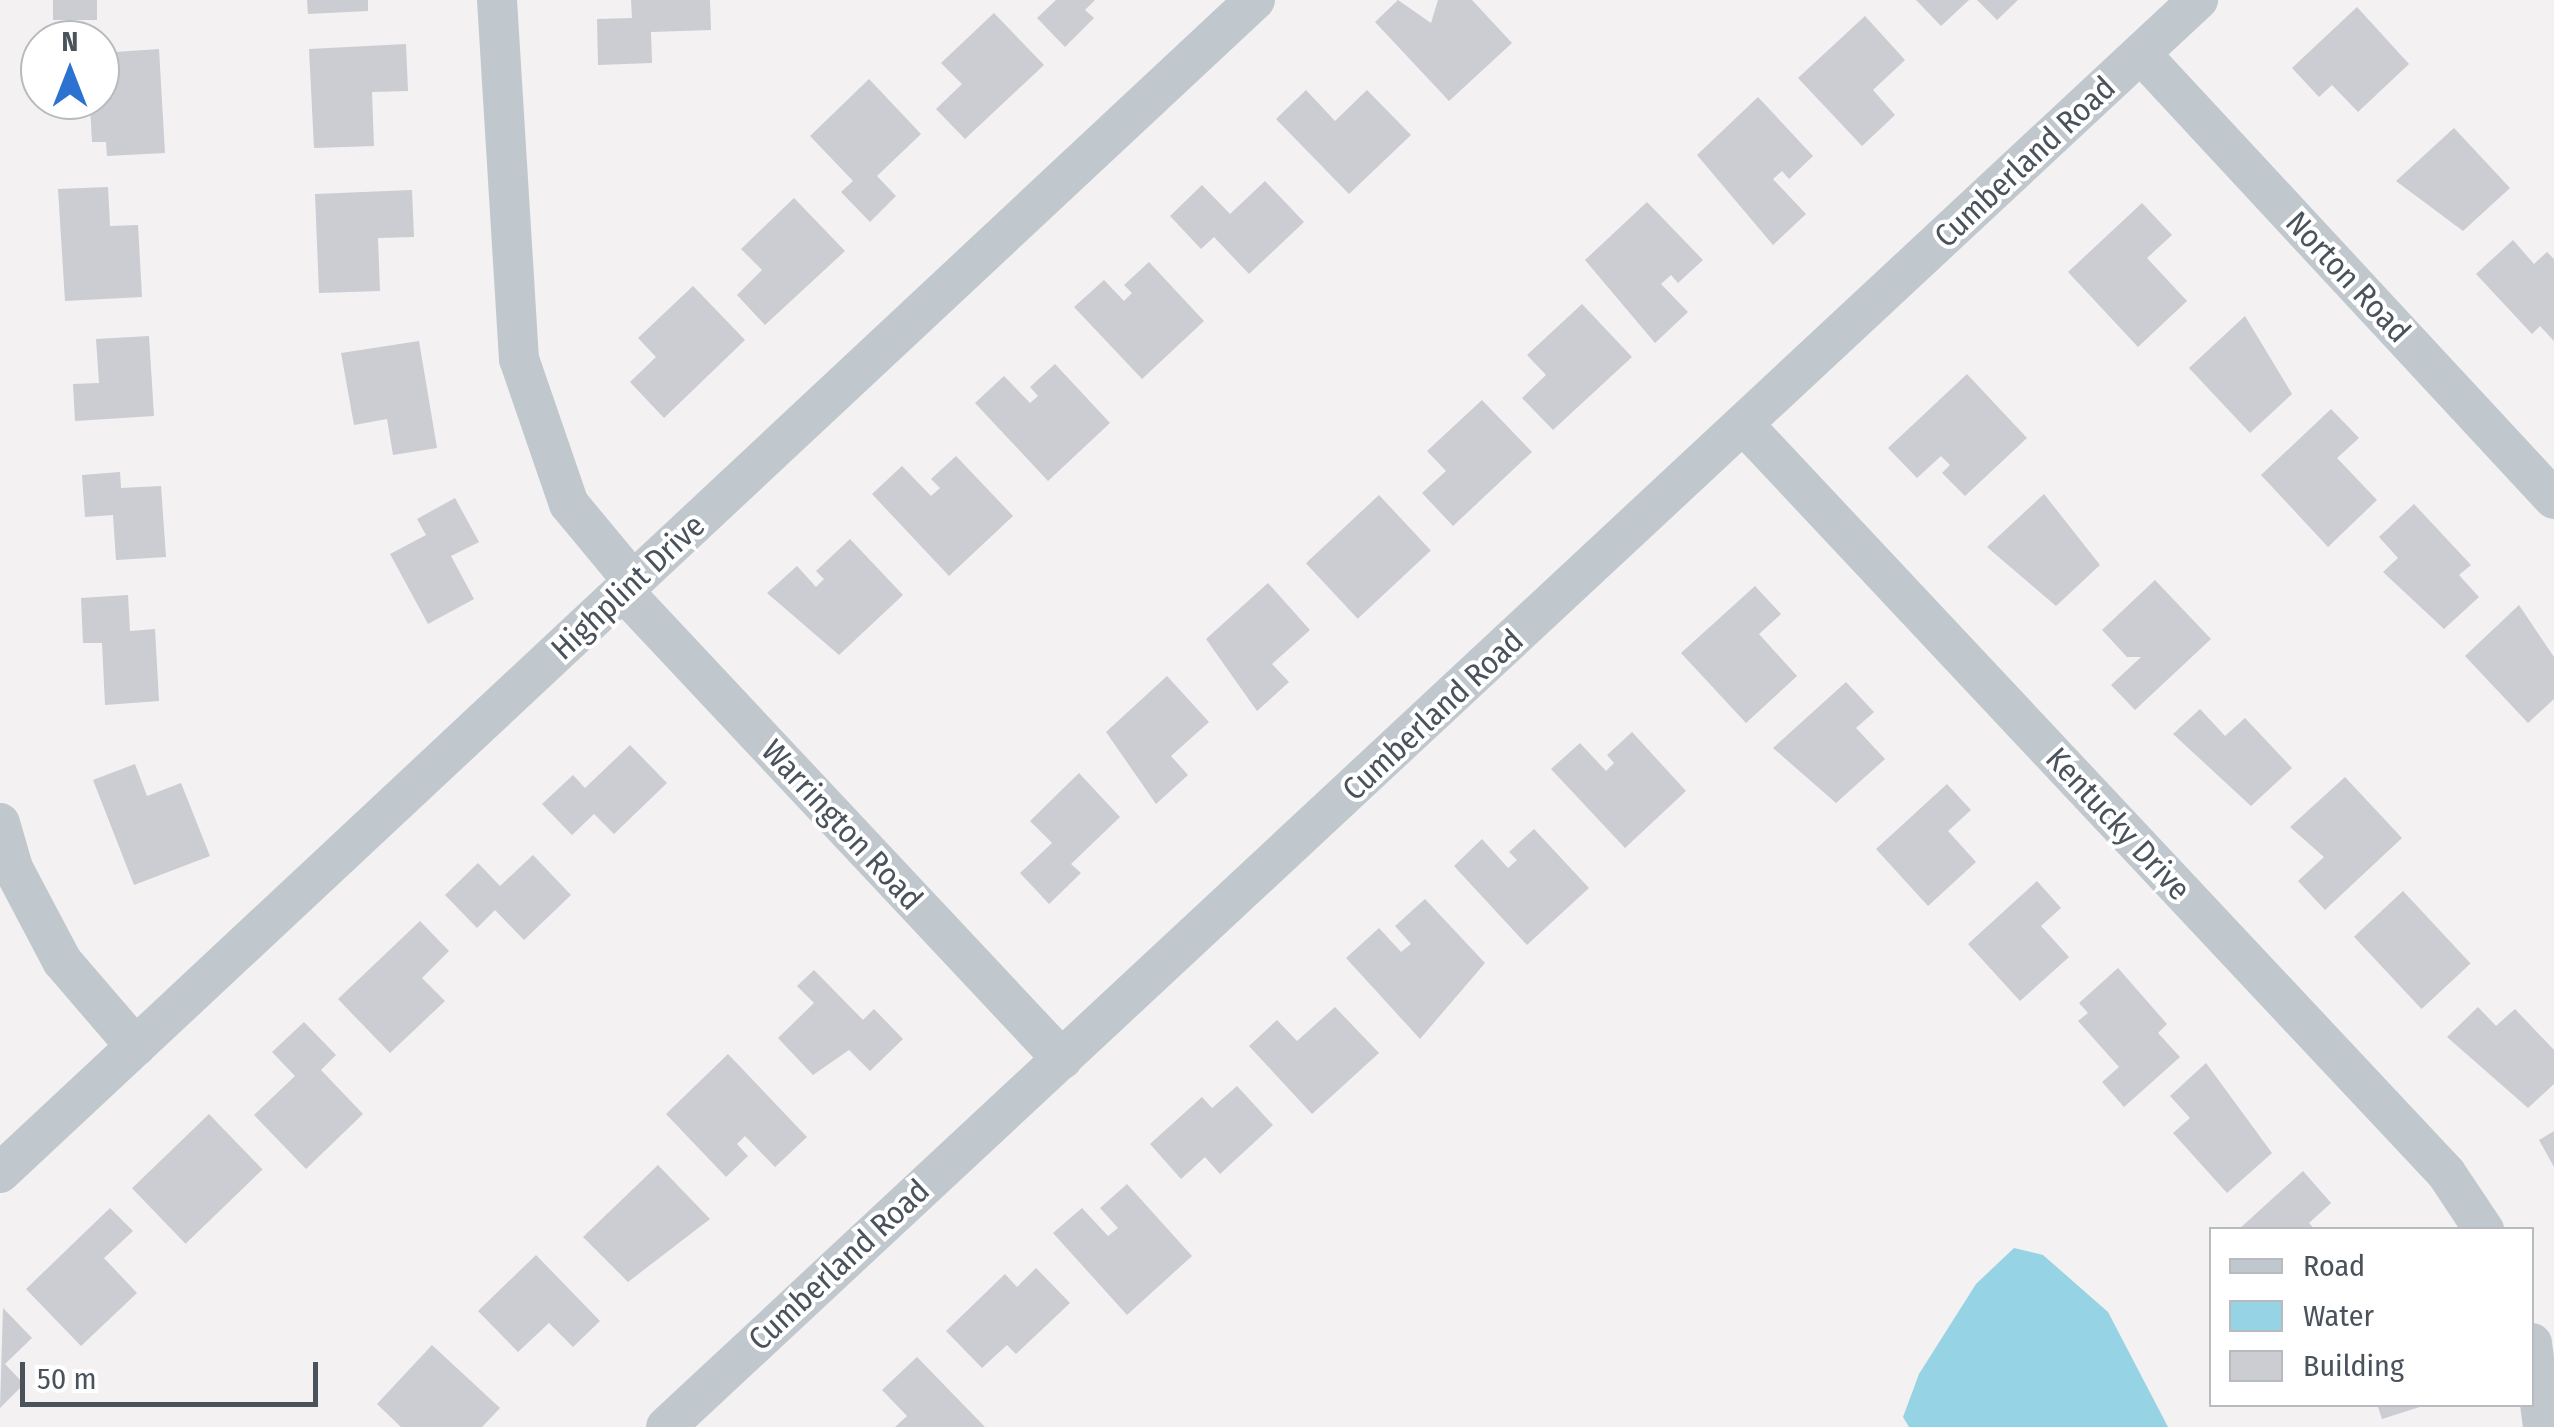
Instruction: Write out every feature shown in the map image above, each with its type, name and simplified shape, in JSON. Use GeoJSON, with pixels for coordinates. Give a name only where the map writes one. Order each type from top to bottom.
{"type":"FeatureCollection","features":[{"type":"Feature","properties":{"kind":"street","name":"Warrington Road"},"geometry":{"type":"LineString","coordinates":[[497,0],[519,358],[569,504],[628,586],[1062,1059]]}},
{"type":"Feature","properties":{"kind":"street","name":"Highplint Drive"},"geometry":{"type":"LineString","coordinates":[[0,1173],[1255,0]]}},
{"type":"Feature","properties":{"kind":"street","name":"Cumberland Road"},"geometry":{"type":"LineString","coordinates":[[666,1427],[2198,0]]}},
{"type":"Feature","properties":{"kind":"street","name":"Norton Road"},"geometry":{"type":"LineString","coordinates":[[2141,54],[2554,500]]}},
{"type":"Feature","properties":{"kind":"street","name":"Kentucky Drive"},"geometry":{"type":"LineString","coordinates":[[1744,425],[2446,1173],[2482,1227]]}},
{"type":"Feature","properties":{"kind":"street"},"geometry":{"type":"LineString","coordinates":[[0,823],[12,868],[62,961],[136,1047]]}},
{"type":"Feature","properties":{"kind":"street"},"geometry":{"type":"LineString","coordinates":[[2534,1358],[2544,1427]]}},
{"type":"Feature","properties":{"kind":"water"},"geometry":{"type":"Polygon","coordinates":[[[2014,1248],[2043,1255],[2108,1312],[2168,1427],[1909,1427],[1903,1417],[1919,1374],[1976,1284],[2014,1248]]]}},
{"type":"Feature","properties":{"kind":"building"},"geometry":{"type":"Polygon","coordinates":[[[53,0],[97,0],[97,20],[53,20],[53,0]]]}},
{"type":"Feature","properties":{"kind":"building"},"geometry":{"type":"Polygon","coordinates":[[[307,0],[368,0],[368,11],[308,14],[307,0]]]}},
{"type":"Feature","properties":{"kind":"building"},"geometry":{"type":"Polygon","coordinates":[[[631,0],[710,0],[711,30],[651,32],[652,63],[598,65],[597,19],[632,18],[631,0]]]}},
{"type":"Feature","properties":{"kind":"building"},"geometry":{"type":"Polygon","coordinates":[[[1056,0],[1095,0],[1085,10],[1094,18],[1065,47],[1037,18],[1056,0]]]}},
{"type":"Feature","properties":{"kind":"building"},"geometry":{"type":"Polygon","coordinates":[[[1398,0],[1431,23],[1438,0],[1472,0],[1512,43],[1449,101],[1375,22],[1398,0]]]}},
{"type":"Feature","properties":{"kind":"building"},"geometry":{"type":"Polygon","coordinates":[[[1916,0],[1969,0],[1941,26],[1916,0]]]}},
{"type":"Feature","properties":{"kind":"building"},"geometry":{"type":"Polygon","coordinates":[[[1977,0],[2018,0],[1997,20],[1977,0]]]}},
{"type":"Feature","properties":{"kind":"building"},"geometry":{"type":"Polygon","coordinates":[[[2357,7],[2409,64],[2358,112],[2332,85],[2319,97],[2292,68],[2357,7]]]}},
{"type":"Feature","properties":{"kind":"building"},"geometry":{"type":"Polygon","coordinates":[[[994,13],[1044,65],[965,139],[936,109],[962,84],[941,63],[994,13]]]}},
{"type":"Feature","properties":{"kind":"building"},"geometry":{"type":"Polygon","coordinates":[[[1865,16],[1905,60],[1873,90],[1895,115],[1862,146],[1798,78],[1865,16]]]}},
{"type":"Feature","properties":{"kind":"building"},"geometry":{"type":"Polygon","coordinates":[[[406,44],[408,91],[372,92],[374,146],[314,148],[309,49],[406,44]]]}},
{"type":"Feature","properties":{"kind":"building"},"geometry":{"type":"Polygon","coordinates":[[[159,49],[165,153],[107,156],[106,142],[92,142],[91,120],[120,120],[120,52],[159,49]]]}},
{"type":"Feature","properties":{"kind":"building"},"geometry":{"type":"Polygon","coordinates":[[[869,79],[921,134],[877,176],[896,196],[870,222],[841,192],[853,181],[810,136],[869,79]]]}},
{"type":"Feature","properties":{"kind":"building"},"geometry":{"type":"Polygon","coordinates":[[[1306,90],[1335,121],[1367,90],[1411,135],[1349,194],[1276,119],[1306,90]]]}},
{"type":"Feature","properties":{"kind":"building"},"geometry":{"type":"Polygon","coordinates":[[[1758,97],[1813,156],[1789,179],[1782,171],[1773,179],[1806,214],[1773,245],[1697,155],[1758,97]]]}},
{"type":"Feature","properties":{"kind":"building"},"geometry":{"type":"Polygon","coordinates":[[[2454,128],[2510,188],[2463,231],[2396,181],[2454,128]]]}},
{"type":"Feature","properties":{"kind":"building"},"geometry":{"type":"Polygon","coordinates":[[[1265,181],[1304,222],[1249,274],[1214,237],[1201,249],[1170,216],[1202,185],[1230,214],[1265,181]]]}},
{"type":"Feature","properties":{"kind":"building"},"geometry":{"type":"Polygon","coordinates":[[[108,187],[110,226],[138,225],[142,297],[65,301],[58,189],[108,187]]]}},
{"type":"Feature","properties":{"kind":"building"},"geometry":{"type":"Polygon","coordinates":[[[412,190],[414,237],[378,238],[380,291],[319,293],[315,194],[412,190]]]}},
{"type":"Feature","properties":{"kind":"building"},"geometry":{"type":"Polygon","coordinates":[[[794,198],[845,251],[765,325],[737,295],[762,270],[741,249],[794,198]]]}},
{"type":"Feature","properties":{"kind":"building"},"geometry":{"type":"Polygon","coordinates":[[[1647,202],[1703,260],[1678,283],[1671,275],[1661,284],[1688,312],[1655,343],[1585,260],[1647,202]]]}},
{"type":"Feature","properties":{"kind":"building"},"geometry":{"type":"Polygon","coordinates":[[[2142,203],[2172,235],[2147,258],[2187,301],[2138,347],[2068,272],[2142,203]]]}},
{"type":"Feature","properties":{"kind":"building"},"geometry":{"type":"Polygon","coordinates":[[[2513,240],[2534,264],[2547,252],[2554,259],[2554,341],[2540,326],[2532,334],[2476,274],[2513,240]]]}},
{"type":"Feature","properties":{"kind":"building"},"geometry":{"type":"Polygon","coordinates":[[[1149,262],[1204,321],[1142,379],[1074,307],[1104,280],[1124,301],[1132,293],[1124,285],[1149,262]]]}},
{"type":"Feature","properties":{"kind":"building"},"geometry":{"type":"Polygon","coordinates":[[[693,286],[745,340],[664,418],[630,382],[656,357],[638,338],[693,286]]]}},
{"type":"Feature","properties":{"kind":"building"},"geometry":{"type":"Polygon","coordinates":[[[1582,304],[1632,357],[1553,430],[1522,398],[1546,375],[1527,355],[1582,304]]]}},
{"type":"Feature","properties":{"kind":"building"},"geometry":{"type":"Polygon","coordinates":[[[2245,316],[2292,394],[2250,433],[2189,368],[2245,316]]]}},
{"type":"Feature","properties":{"kind":"building"},"geometry":{"type":"Polygon","coordinates":[[[149,336],[154,416],[75,421],[73,384],[99,383],[96,339],[149,336]]]}},
{"type":"Feature","properties":{"kind":"building"},"geometry":{"type":"Polygon","coordinates":[[[419,341],[437,448],[393,455],[387,419],[354,425],[341,353],[419,341]]]}},
{"type":"Feature","properties":{"kind":"building"},"geometry":{"type":"Polygon","coordinates":[[[1055,364],[1110,423],[1048,481],[975,403],[1004,376],[1030,403],[1038,396],[1030,387],[1055,364]]]}},
{"type":"Feature","properties":{"kind":"building"},"geometry":{"type":"Polygon","coordinates":[[[1967,374],[2027,438],[1965,496],[1942,473],[1950,465],[1941,456],[1917,478],[1888,448],[1967,374]]]}},
{"type":"Feature","properties":{"kind":"building"},"geometry":{"type":"Polygon","coordinates":[[[1482,400],[1532,452],[1453,526],[1422,493],[1446,471],[1427,451],[1482,400]]]}},
{"type":"Feature","properties":{"kind":"building"},"geometry":{"type":"Polygon","coordinates":[[[2331,409],[2359,438],[2337,458],[2377,500],[2328,547],[2261,475],[2331,409]]]}},
{"type":"Feature","properties":{"kind":"building"},"geometry":{"type":"Polygon","coordinates":[[[956,456],[1013,516],[949,576],[872,494],[902,466],[931,496],[940,488],[931,479],[956,456]]]}},
{"type":"Feature","properties":{"kind":"building"},"geometry":{"type":"Polygon","coordinates":[[[120,472],[121,488],[161,486],[166,557],[116,560],[113,515],[85,517],[82,475],[120,472]]]}},
{"type":"Feature","properties":{"kind":"building"},"geometry":{"type":"Polygon","coordinates":[[[2044,494],[2100,565],[2056,606],[1987,547],[2044,494]]]}},
{"type":"Feature","properties":{"kind":"building"},"geometry":{"type":"Polygon","coordinates":[[[1379,495],[1431,551],[1358,619],[1306,563],[1379,495]]]}},
{"type":"Feature","properties":{"kind":"building"},"geometry":{"type":"Polygon","coordinates":[[[455,498],[479,542],[451,556],[474,599],[428,624],[390,554],[426,535],[417,519],[455,498]]]}},
{"type":"Feature","properties":{"kind":"building"},"geometry":{"type":"Polygon","coordinates":[[[2414,504],[2471,565],[2459,575],[2479,597],[2444,629],[2383,572],[2398,558],[2379,537],[2414,504]]]}},
{"type":"Feature","properties":{"kind":"building"},"geometry":{"type":"Polygon","coordinates":[[[850,539],[903,595],[839,655],[767,593],[797,566],[816,587],[824,579],[816,571],[850,539]]]}},
{"type":"Feature","properties":{"kind":"building"},"geometry":{"type":"Polygon","coordinates":[[[2155,580],[2211,639],[2135,710],[2111,685],[2141,657],[2127,657],[2102,630],[2155,580]]]}},
{"type":"Feature","properties":{"kind":"building"},"geometry":{"type":"Polygon","coordinates":[[[1268,583],[1310,630],[1272,664],[1289,682],[1257,711],[1206,639],[1268,583]]]}},
{"type":"Feature","properties":{"kind":"building"},"geometry":{"type":"Polygon","coordinates":[[[1755,586],[1781,614],[1759,634],[1797,676],[1746,723],[1681,653],[1755,586]]]}},
{"type":"Feature","properties":{"kind":"building"},"geometry":{"type":"Polygon","coordinates":[[[128,595],[130,631],[155,629],[159,701],[105,705],[102,643],[83,643],[81,598],[128,595]]]}},
{"type":"Feature","properties":{"kind":"building"},"geometry":{"type":"Polygon","coordinates":[[[2519,605],[2554,657],[2554,699],[2528,723],[2465,656],[2519,605]]]}},
{"type":"Feature","properties":{"kind":"building"},"geometry":{"type":"Polygon","coordinates":[[[1167,676],[1209,722],[1171,756],[1188,775],[1156,804],[1106,732],[1167,676]]]}},
{"type":"Feature","properties":{"kind":"building"},"geometry":{"type":"Polygon","coordinates":[[[1846,682],[1874,712],[1856,728],[1885,759],[1836,803],[1773,748],[1846,682]]]}},
{"type":"Feature","properties":{"kind":"building"},"geometry":{"type":"Polygon","coordinates":[[[2200,709],[2225,736],[2245,718],[2292,768],[2251,806],[2173,734],[2200,709]]]}},
{"type":"Feature","properties":{"kind":"building"},"geometry":{"type":"Polygon","coordinates":[[[1632,732],[1686,791],[1625,848],[1551,769],[1580,743],[1606,771],[1614,763],[1607,755],[1632,732]]]}},
{"type":"Feature","properties":{"kind":"building"},"geometry":{"type":"Polygon","coordinates":[[[630,745],[667,783],[614,834],[594,814],[572,835],[542,804],[573,775],[585,788],[630,745]]]}},
{"type":"Feature","properties":{"kind":"building"},"geometry":{"type":"Polygon","coordinates":[[[135,764],[147,796],[181,783],[210,856],[134,885],[93,780],[135,764]]]}},
{"type":"Feature","properties":{"kind":"building"},"geometry":{"type":"Polygon","coordinates":[[[1079,773],[1120,817],[1071,864],[1081,873],[1049,904],[1020,873],[1052,843],[1030,821],[1079,773]]]}},
{"type":"Feature","properties":{"kind":"building"},"geometry":{"type":"Polygon","coordinates":[[[2345,777],[2402,838],[2325,910],[2298,881],[2324,857],[2290,827],[2345,777]]]}},
{"type":"Feature","properties":{"kind":"building"},"geometry":{"type":"Polygon","coordinates":[[[1947,784],[1971,810],[1948,831],[1976,862],[1928,906],[1876,849],[1947,784]]]}},
{"type":"Feature","properties":{"kind":"building"},"geometry":{"type":"Polygon","coordinates":[[[1534,829],[1589,888],[1527,945],[1454,866],[1482,839],[1508,868],[1517,860],[1509,852],[1534,829]]]}},
{"type":"Feature","properties":{"kind":"building"},"geometry":{"type":"Polygon","coordinates":[[[533,855],[571,895],[524,940],[495,910],[477,928],[445,895],[478,863],[500,886],[533,855]]]}},
{"type":"Feature","properties":{"kind":"building"},"geometry":{"type":"Polygon","coordinates":[[[2037,881],[2061,908],[2041,926],[2069,957],[2020,1001],[1968,944],[2037,881]]]}},
{"type":"Feature","properties":{"kind":"building"},"geometry":{"type":"Polygon","coordinates":[[[2403,891],[2471,963],[2422,1009],[2354,937],[2403,891]]]}},
{"type":"Feature","properties":{"kind":"building"},"geometry":{"type":"Polygon","coordinates":[[[1425,899],[1485,963],[1420,1039],[1346,958],[1379,928],[1401,952],[1411,944],[1395,926],[1425,899]]]}},
{"type":"Feature","properties":{"kind":"building"},"geometry":{"type":"Polygon","coordinates":[[[420,921],[449,951],[422,978],[445,1001],[390,1053],[338,999],[420,921]]]}},
{"type":"Feature","properties":{"kind":"building"},"geometry":{"type":"Polygon","coordinates":[[[2118,968],[2167,1024],[2158,1033],[2180,1057],[2124,1107],[2102,1082],[2119,1067],[2078,1021],[2088,1013],[2079,1003],[2118,968]]]}},
{"type":"Feature","properties":{"kind":"building"},"geometry":{"type":"Polygon","coordinates":[[[814,970],[863,1020],[874,1009],[903,1039],[870,1071],[849,1050],[813,1075],[778,1038],[814,1003],[797,986],[814,970]]]}},
{"type":"Feature","properties":{"kind":"building"},"geometry":{"type":"Polygon","coordinates":[[[1335,1007],[1379,1053],[1312,1114],[1249,1046],[1277,1020],[1297,1041],[1335,1007]]]}},
{"type":"Feature","properties":{"kind":"building"},"geometry":{"type":"Polygon","coordinates":[[[2478,1007],[2496,1026],[2515,1009],[2554,1050],[2554,1084],[2528,1108],[2447,1037],[2478,1007]]]}},
{"type":"Feature","properties":{"kind":"building"},"geometry":{"type":"Polygon","coordinates":[[[304,1022],[336,1055],[321,1070],[363,1114],[306,1169],[254,1115],[295,1076],[272,1052],[304,1022]]]}},
{"type":"Feature","properties":{"kind":"building"},"geometry":{"type":"Polygon","coordinates":[[[728,1054],[807,1137],[775,1167],[745,1136],[737,1144],[748,1156],[726,1177],[666,1114],[728,1054]]]}},
{"type":"Feature","properties":{"kind":"building"},"geometry":{"type":"Polygon","coordinates":[[[2206,1063],[2272,1153],[2227,1193],[2173,1133],[2190,1118],[2170,1096],[2206,1063]]]}},
{"type":"Feature","properties":{"kind":"building"},"geometry":{"type":"Polygon","coordinates":[[[1237,1086],[1273,1125],[1220,1174],[1205,1157],[1181,1179],[1150,1144],[1202,1097],[1212,1108],[1237,1086]]]}},
{"type":"Feature","properties":{"kind":"building"},"geometry":{"type":"Polygon","coordinates":[[[209,1114],[262,1169],[186,1244],[132,1188],[209,1114]]]}},
{"type":"Feature","properties":{"kind":"building"},"geometry":{"type":"Polygon","coordinates":[[[2554,1131],[2554,1167],[2539,1140],[2554,1131]]]}},
{"type":"Feature","properties":{"kind":"building"},"geometry":{"type":"Polygon","coordinates":[[[658,1165],[710,1219],[628,1282],[583,1237],[658,1165]]]}},
{"type":"Feature","properties":{"kind":"building"},"geometry":{"type":"Polygon","coordinates":[[[2303,1171],[2331,1203],[2309,1223],[2312,1227],[2241,1227],[2303,1171]]]}},
{"type":"Feature","properties":{"kind":"building"},"geometry":{"type":"Polygon","coordinates":[[[1127,1184],[1192,1256],[1127,1315],[1053,1233],[1082,1208],[1108,1236],[1118,1228],[1100,1208],[1127,1184]]]}},
{"type":"Feature","properties":{"kind":"building"},"geometry":{"type":"Polygon","coordinates":[[[110,1208],[133,1231],[104,1258],[137,1293],[81,1346],[26,1289],[110,1208]]]}},
{"type":"Feature","properties":{"kind":"building"},"geometry":{"type":"Polygon","coordinates":[[[536,1255],[600,1321],[573,1347],[549,1323],[518,1352],[478,1311],[536,1255]]]}},
{"type":"Feature","properties":{"kind":"building"},"geometry":{"type":"Polygon","coordinates":[[[1036,1268],[1070,1303],[1016,1354],[1007,1345],[982,1368],[946,1331],[1005,1274],[1017,1287],[1036,1268]]]}},
{"type":"Feature","properties":{"kind":"building"},"geometry":{"type":"Polygon","coordinates":[[[3,1308],[32,1338],[5,1364],[24,1384],[0,1408],[3,1308]]]}},
{"type":"Feature","properties":{"kind":"building"},"geometry":{"type":"Polygon","coordinates":[[[432,1345],[500,1408],[482,1427],[401,1427],[377,1404],[432,1345]]]}},
{"type":"Feature","properties":{"kind":"building"},"geometry":{"type":"Polygon","coordinates":[[[917,1357],[985,1427],[895,1427],[907,1416],[882,1390],[917,1357]]]}},
{"type":"Feature","properties":{"kind":"building"},"geometry":{"type":"Polygon","coordinates":[[[2378,1407],[2420,1407],[2382,1419],[2378,1407]]]}}]}
